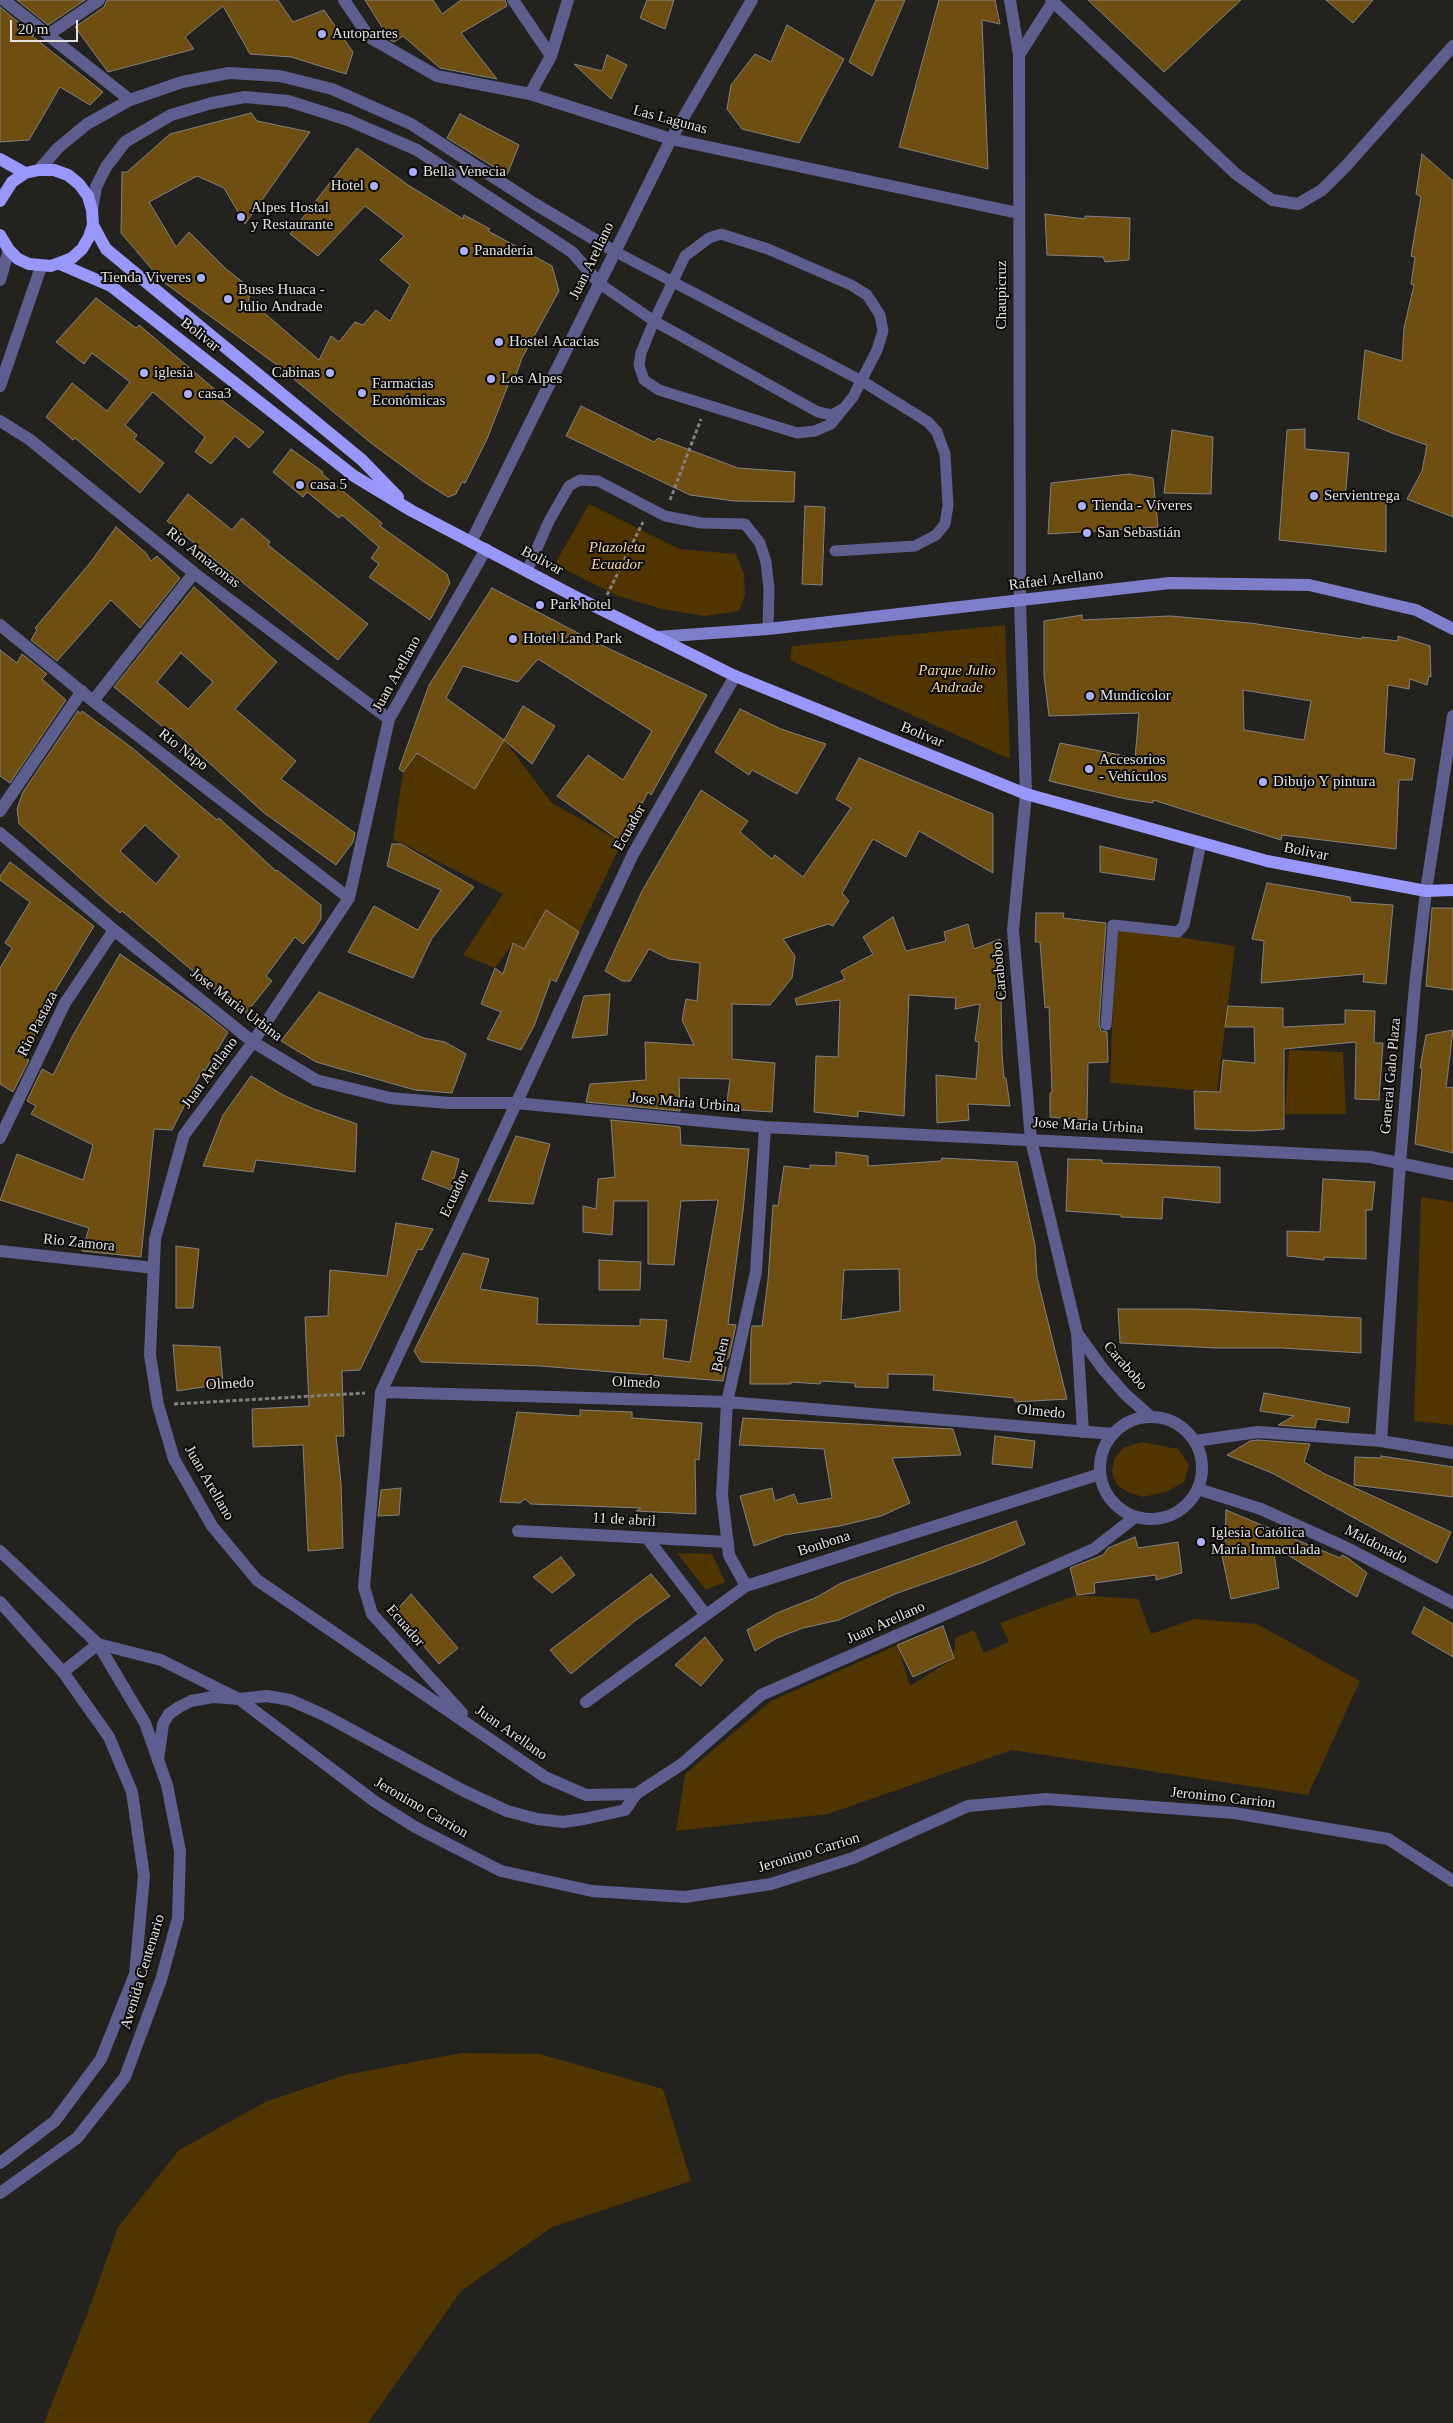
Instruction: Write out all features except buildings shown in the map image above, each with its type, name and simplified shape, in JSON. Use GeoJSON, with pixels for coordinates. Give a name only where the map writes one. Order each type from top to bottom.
{"type":"FeatureCollection","features":[{"type":"Feature","properties":{"kind":"main road"},"geometry":{"type":"LineString","coordinates":[[0,159],[26,174]]}},
{"type":"Feature","properties":{"kind":"main road"},"geometry":{"type":"LineString","coordinates":[[0,201],[12,182],[26,174],[39,170],[54,170],[73,180],[88,196],[92,210],[93,225],[82,249],[72,258],[60,264],[41,267],[18,259],[9,250],[0,235]]}},
{"type":"Feature","properties":{"kind":"main road","name":"Bolivar"},"geometry":{"type":"LineString","coordinates":[[93,225],[106,250],[362,460],[412,512]]}},
{"type":"Feature","properties":{"kind":"main road","name":"Bolivar"},"geometry":{"type":"LineString","coordinates":[[60,264],[111,286],[354,476],[412,512],[735,676],[1026,794],[1267,861],[1426,891],[1453,890]]}},
{"type":"Feature","properties":{"kind":"main road","name":"Rafael Arellano"},"geometry":{"type":"LineString","coordinates":[[657,637],[768,629],[1170,583],[1309,586],[1416,610],[1453,629]]}},
{"type":"Feature","properties":{"kind":"street"},"geometry":{"type":"LineString","coordinates":[[4,0],[130,100]]}},
{"type":"Feature","properties":{"kind":"street"},"geometry":{"type":"LineString","coordinates":[[48,35],[99,0]]}},
{"type":"Feature","properties":{"kind":"street","name":"Las Lagunas"},"geometry":{"type":"LineString","coordinates":[[344,0],[369,37],[436,76],[530,94],[671,139],[1018,213]]}},
{"type":"Feature","properties":{"kind":"street"},"geometry":{"type":"LineString","coordinates":[[513,0],[551,56]]}},
{"type":"Feature","properties":{"kind":"street"},"geometry":{"type":"LineString","coordinates":[[530,94],[551,56],[568,0]]}},
{"type":"Feature","properties":{"kind":"street","name":"Juan Arellano"},"geometry":{"type":"LineString","coordinates":[[471,542],[671,139],[752,0]]}},
{"type":"Feature","properties":{"kind":"street","name":"Chaupicruz"},"geometry":{"type":"LineString","coordinates":[[1010,0],[1019,55],[1020,601]]}},
{"type":"Feature","properties":{"kind":"street"},"geometry":{"type":"LineString","coordinates":[[1019,55],[1053,0],[1236,174],[1272,200],[1298,204],[1322,190],[1346,166],[1453,46]]}},
{"type":"Feature","properties":{"kind":"street"},"geometry":{"type":"LineString","coordinates":[[39,170],[58,148],[87,124],[130,100],[182,82],[229,73],[280,76],[332,89],[411,124],[535,204],[614,251]]}},
{"type":"Feature","properties":{"kind":"street"},"geometry":{"type":"LineString","coordinates":[[92,210],[96,187],[106,167],[125,142],[171,115],[212,103],[245,97],[288,101],[348,120],[417,150],[572,252],[600,284]]}},
{"type":"Feature","properties":{"kind":"street"},"geometry":{"type":"LineString","coordinates":[[0,280],[9,250]]}},
{"type":"Feature","properties":{"kind":"street"},"geometry":{"type":"LineString","coordinates":[[0,386],[41,267]]}},
{"type":"Feature","properties":{"kind":"street","name":"Rio Amazonas"},"geometry":{"type":"LineString","coordinates":[[0,421],[30,439],[194,573],[389,719]]}},
{"type":"Feature","properties":{"kind":"street","name":"Juan Arellano"},"geometry":{"type":"LineString","coordinates":[[486,550],[389,719],[349,898],[253,1042],[184,1135],[155,1239],[150,1355],[158,1405],[174,1458],[212,1526],[257,1580],[546,1777],[586,1795],[636,1794],[682,1764],[762,1695],[1094,1549],[1135,1516]]}},
{"type":"Feature","properties":{"kind":"street"},"geometry":{"type":"LineString","coordinates":[[93,701],[194,573]]}},
{"type":"Feature","properties":{"kind":"street","name":"Carabobo"},"geometry":{"type":"LineString","coordinates":[[1020,601],[1026,794],[1013,930],[1031,1140],[1078,1333],[1083,1432]]}},
{"type":"Feature","properties":{"kind":"street","name":"Rio Napo"},"geometry":{"type":"LineString","coordinates":[[0,625],[93,701],[349,898]]}},
{"type":"Feature","properties":{"kind":"street","name":"Ecuador"},"geometry":{"type":"LineString","coordinates":[[476,1728],[372,1614],[364,1587],[381,1392],[633,854],[735,676]]}},
{"type":"Feature","properties":{"kind":"street"},"geometry":{"type":"LineString","coordinates":[[0,811],[82,691]]}},
{"type":"Feature","properties":{"kind":"street","name":"General Galo Plaza"},"geometry":{"type":"LineString","coordinates":[[1381,1441],[1400,1163],[1426,891],[1453,716]]}},
{"type":"Feature","properties":{"kind":"street","name":"Jose Maria Urbina"},"geometry":{"type":"LineString","coordinates":[[0,832],[114,930],[253,1042],[316,1080],[390,1098],[449,1103],[516,1103],[765,1127],[1370,1157],[1453,1174]]}},
{"type":"Feature","properties":{"kind":"street","name":"Rio Pastaza"},"geometry":{"type":"LineString","coordinates":[[0,1138],[66,1003],[114,930]]}},
{"type":"Feature","properties":{"kind":"street","name":"Belen"},"geometry":{"type":"LineString","coordinates":[[746,1586],[729,1555],[722,1495],[727,1402],[756,1272],[765,1127]]}},
{"type":"Feature","properties":{"kind":"street","name":"Rio Zamora"},"geometry":{"type":"LineString","coordinates":[[0,1251],[154,1268]]}},
{"type":"Feature","properties":{"kind":"street","name":"Carabobo"},"geometry":{"type":"LineString","coordinates":[[1078,1333],[1102,1370],[1151,1417]]}},
{"type":"Feature","properties":{"kind":"street","name":"Olmedo"},"geometry":{"type":"LineString","coordinates":[[381,1392],[727,1402],[1113,1434]]}},
{"type":"Feature","properties":{"kind":"street"},"geometry":{"type":"LineString","coordinates":[[1151,1417],[1168,1420],[1183,1428],[1194,1441],[1202,1465],[1198,1489],[1190,1502],[1178,1512],[1164,1518],[1149,1520],[1122,1510],[1111,1500],[1104,1488],[1100,1474],[1102,1453],[1113,1434],[1130,1421],[1151,1417]]}},
{"type":"Feature","properties":{"kind":"street"},"geometry":{"type":"LineString","coordinates":[[1194,1441],[1258,1432],[1381,1441],[1453,1453]]}},
{"type":"Feature","properties":{"kind":"street","name":"Bonbona"},"geometry":{"type":"LineString","coordinates":[[586,1702],[746,1586],[1100,1474]]}},
{"type":"Feature","properties":{"kind":"street","name":"Maldonado"},"geometry":{"type":"LineString","coordinates":[[1198,1489],[1261,1509],[1347,1548],[1453,1603]]}},
{"type":"Feature","properties":{"kind":"street","name":"11 de abril"},"geometry":{"type":"LineString","coordinates":[[518,1531],[728,1542]]}},
{"type":"Feature","properties":{"kind":"street"},"geometry":{"type":"LineString","coordinates":[[647,1538],[706,1615]]}},
{"type":"Feature","properties":{"kind":"street","name":"Avenida Centenario"},"geometry":{"type":"LineString","coordinates":[[0,1552],[98,1644],[145,1723],[167,1785],[180,1851],[178,1918],[161,1980],[125,2077],[77,2138],[0,2193]]}},
{"type":"Feature","properties":{"kind":"street","name":"Avenida Centenario"},"geometry":{"type":"LineString","coordinates":[[0,1602],[63,1672],[109,1737],[132,1792],[144,1876],[135,1974],[101,2059],[55,2121],[0,2163]]}},
{"type":"Feature","properties":{"kind":"street"},"geometry":{"type":"LineString","coordinates":[[63,1672],[98,1644]]}},
{"type":"Feature","properties":{"kind":"street","name":"Jeronimo Carrion"},"geometry":{"type":"LineString","coordinates":[[98,1644],[161,1660],[239,1699],[374,1801],[415,1827],[501,1870],[592,1891],[685,1897],[771,1884],[853,1858],[968,1806],[1046,1799],[1234,1814],[1388,1839],[1453,1881]]}},
{"type":"Feature","properties":{"kind":"street"},"geometry":{"type":"LineString","coordinates":[[158,1760],[163,1724],[178,1706],[191,1701],[213,1697],[239,1699],[267,1696],[290,1700],[324,1714],[464,1791],[507,1811],[537,1820],[563,1822],[612,1814],[625,1810],[636,1794]]}},
{"type":"Feature","properties":{"kind":"lane"},"geometry":{"type":"LineString","coordinates":[[721,234],[768,249],[851,285],[867,295],[880,315],[883,331],[877,350],[862,381],[831,424],[814,432],[797,433],[659,390],[644,380],[639,365],[641,353],[673,282],[685,256],[709,238],[721,234]]}},
{"type":"Feature","properties":{"kind":"lane"},"geometry":{"type":"LineString","coordinates":[[614,251],[862,381],[920,416],[938,432],[946,454],[948,505],[945,524],[936,535],[914,546],[836,551]]}},
{"type":"Feature","properties":{"kind":"lane"},"geometry":{"type":"LineString","coordinates":[[600,284],[654,321],[818,412],[832,415],[844,408]]}},
{"type":"Feature","properties":{"kind":"lane"},"geometry":{"type":"LineString","coordinates":[[528,571],[549,522],[569,486],[580,480],[598,481],[664,516],[701,523],[744,524],[760,543],[766,562],[769,588],[768,629]]}},
{"type":"Feature","properties":{"kind":"lane"},"geometry":{"type":"LineString","coordinates":[[1106,1025],[1113,925],[1178,932],[1184,925],[1201,843]]}},
{"type":"Feature","properties":{"kind":"path"},"geometry":{"type":"LineString","coordinates":[[674,490],[706,405]]}},
{"type":"Feature","properties":{"kind":"path"},"geometry":{"type":"LineString","coordinates":[[600,609],[650,508]]}},
{"type":"Feature","properties":{"kind":"path","name":"Olmedo"},"geometry":{"type":"LineString","coordinates":[[158,1405],[381,1392]]}},
{"type":"Feature","properties":{"kind":"green space","name":"Plazoleta Ecuador"},"geometry":{"type":"Polygon","coordinates":[[[589,504],[679,549],[736,554],[744,574],[745,595],[739,611],[705,616],[666,610],[618,596],[555,564],[589,504]]]}},
{"type":"Feature","properties":{"kind":"green space","name":"Parque Julio Andrade"},"geometry":{"type":"Polygon","coordinates":[[[1005,625],[1010,759],[790,660],[792,646],[1005,625]]]}},
{"type":"Feature","properties":{"kind":"green space"},"geometry":{"type":"Polygon","coordinates":[[[504,740],[552,803],[622,842],[579,932],[546,910],[524,949],[513,943],[495,968],[463,955],[503,894],[393,839],[407,746],[475,789],[504,740]]]}},
{"type":"Feature","properties":{"kind":"green space"},"geometry":{"type":"Polygon","coordinates":[[[1116,927],[1235,946],[1217,1092],[1110,1083],[1116,927]]]}},
{"type":"Feature","properties":{"kind":"green space"},"geometry":{"type":"Polygon","coordinates":[[[1289,1050],[1343,1052],[1346,1114],[1285,1114],[1289,1050]]]}},
{"type":"Feature","properties":{"kind":"green space"},"geometry":{"type":"Polygon","coordinates":[[[1421,1197],[1453,1202],[1453,1425],[1414,1421],[1421,1197]]]}},
{"type":"Feature","properties":{"kind":"green space"},"geometry":{"type":"Polygon","coordinates":[[[1141,1442],[1178,1449],[1189,1465],[1184,1482],[1166,1492],[1143,1497],[1128,1492],[1117,1485],[1112,1472],[1114,1459],[1123,1448],[1141,1442]]]}},
{"type":"Feature","properties":{"kind":"green space"},"geometry":{"type":"Polygon","coordinates":[[[677,1553],[712,1554],[725,1582],[706,1590],[677,1553]]]}},
{"type":"Feature","properties":{"kind":"green space"},"geometry":{"type":"Polygon","coordinates":[[[1077,1595],[1138,1599],[1151,1634],[1194,1619],[1257,1624],[1360,1681],[1308,1795],[1012,1750],[828,1814],[676,1831],[685,1774],[771,1701],[897,1645],[910,1686],[954,1658],[955,1638],[974,1630],[984,1653],[1009,1642],[1000,1623],[1077,1595]]]}},
{"type":"Feature","properties":{"kind":"green space"},"geometry":{"type":"Polygon","coordinates":[[[462,2053],[540,2054],[663,2089],[691,2181],[552,2227],[461,2291],[368,2423],[44,2423],[88,2312],[118,2227],[179,2150],[265,2102],[345,2075],[462,2053]]]}},
{"type":"Feature","properties":{"kind":"place","name":"Autopartes"},"geometry":{"type":"Point","coordinates":[322,34]}},
{"type":"Feature","properties":{"kind":"place","name":"Bella Venecia"},"geometry":{"type":"Point","coordinates":[413,172]}},
{"type":"Feature","properties":{"kind":"place","name":"Hotel"},"geometry":{"type":"Point","coordinates":[374,186]}},
{"type":"Feature","properties":{"kind":"place","name":"Alpes Hostal y Restaurante"},"geometry":{"type":"Point","coordinates":[241,217]}},
{"type":"Feature","properties":{"kind":"place","name":"Panadería"},"geometry":{"type":"Point","coordinates":[464,251]}},
{"type":"Feature","properties":{"kind":"place","name":"Tienda Viveres"},"geometry":{"type":"Point","coordinates":[201,278]}},
{"type":"Feature","properties":{"kind":"place","name":"Buses Huaca - Julio Andrade"},"geometry":{"type":"Point","coordinates":[228,299]}},
{"type":"Feature","properties":{"kind":"place","name":"Hostel Acacias"},"geometry":{"type":"Point","coordinates":[499,342]}},
{"type":"Feature","properties":{"kind":"place","name":"iglesia"},"geometry":{"type":"Point","coordinates":[144,373]}},
{"type":"Feature","properties":{"kind":"place","name":"Cabinas"},"geometry":{"type":"Point","coordinates":[330,373]}},
{"type":"Feature","properties":{"kind":"place","name":"Los Alpes"},"geometry":{"type":"Point","coordinates":[491,379]}},
{"type":"Feature","properties":{"kind":"place","name":"Farmacias Económicas"},"geometry":{"type":"Point","coordinates":[362,393]}},
{"type":"Feature","properties":{"kind":"place","name":"casa3"},"geometry":{"type":"Point","coordinates":[188,394]}},
{"type":"Feature","properties":{"kind":"place","name":"casa 5"},"geometry":{"type":"Point","coordinates":[300,485]}},
{"type":"Feature","properties":{"kind":"place","name":"Servientrega"},"geometry":{"type":"Point","coordinates":[1314,496]}},
{"type":"Feature","properties":{"kind":"place","name":"Tienda - Víveres"},"geometry":{"type":"Point","coordinates":[1082,506]}},
{"type":"Feature","properties":{"kind":"place","name":"San Sebastián"},"geometry":{"type":"Point","coordinates":[1087,533]}},
{"type":"Feature","properties":{"kind":"place","name":"Park hotel"},"geometry":{"type":"Point","coordinates":[540,605]}},
{"type":"Feature","properties":{"kind":"place","name":"Hotel Land Park"},"geometry":{"type":"Point","coordinates":[513,639]}},
{"type":"Feature","properties":{"kind":"place","name":"Mundicolor"},"geometry":{"type":"Point","coordinates":[1090,696]}},
{"type":"Feature","properties":{"kind":"place","name":"Accesorios - Vehículos"},"geometry":{"type":"Point","coordinates":[1089,769]}},
{"type":"Feature","properties":{"kind":"place","name":"Dibujo Y pintura"},"geometry":{"type":"Point","coordinates":[1263,782]}},
{"type":"Feature","properties":{"kind":"place","name":"Iglesia Católica María Inmaculada"},"geometry":{"type":"Point","coordinates":[1201,1542]}}]}
